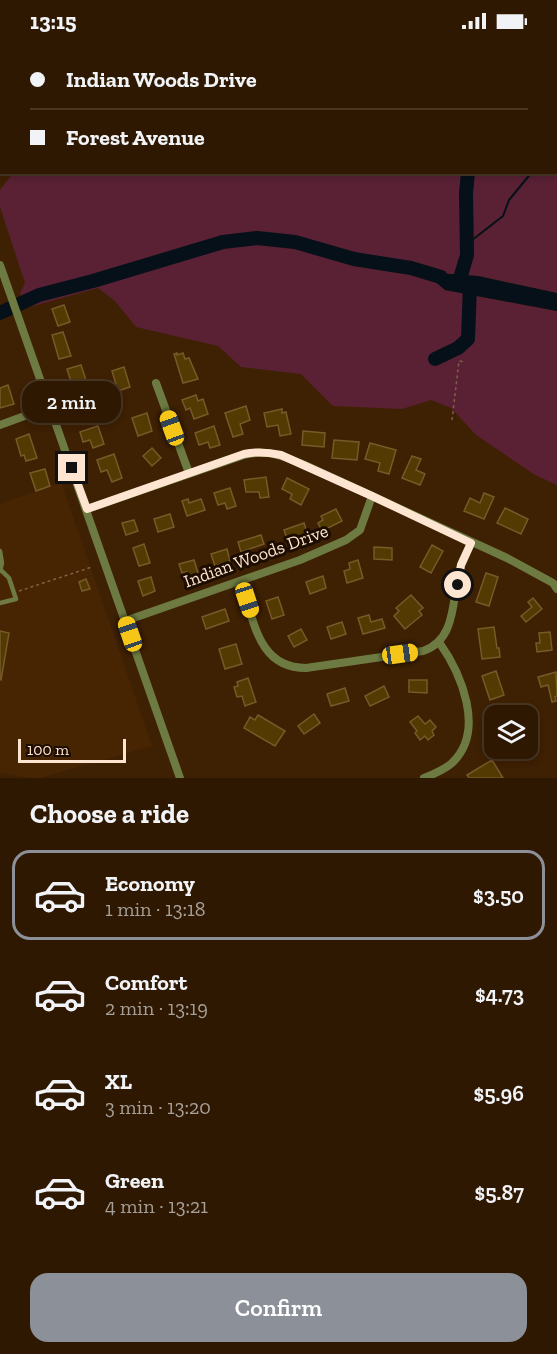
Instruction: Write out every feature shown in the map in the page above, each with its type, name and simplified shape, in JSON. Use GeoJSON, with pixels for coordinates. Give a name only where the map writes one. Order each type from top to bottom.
{"type":"FeatureCollection","features":[{"type":"Feature","properties":{"kind":"street"},"geometry":{"type":"LineString","coordinates":[[0,265],[180,778]]}},
{"type":"Feature","properties":{"kind":"street"},"geometry":{"type":"LineString","coordinates":[[156,383],[189,473]]}},
{"type":"Feature","properties":{"kind":"street"},"geometry":{"type":"LineString","coordinates":[[0,425],[49,407]]}},
{"type":"Feature","properties":{"kind":"street"},"geometry":{"type":"LineString","coordinates":[[87,509],[244,454],[268,452],[281,455],[372,496],[538,574],[553,582],[557,589]]}},
{"type":"Feature","properties":{"kind":"street","name":"Indian Woods Drive"},"geometry":{"type":"LineString","coordinates":[[125,621],[241,582],[300,560],[353,536],[360,530],[372,496]]}},
{"type":"Feature","properties":{"kind":"street"},"geometry":{"type":"LineString","coordinates":[[241,582],[265,649],[270,656],[289,667],[306,668],[423,651],[432,648],[444,637],[449,624],[461,565],[471,543]]}},
{"type":"Feature","properties":{"kind":"street"},"geometry":{"type":"LineString","coordinates":[[424,778],[454,762],[465,744],[469,731],[468,711],[463,692],[448,655],[439,642]]}},
{"type":"Feature","properties":{"kind":"lane"},"geometry":{"type":"LineString","coordinates":[[0,551],[1,571],[9,578],[16,600],[0,603]]}},
{"type":"Feature","properties":{"kind":"path"},"geometry":{"type":"LineString","coordinates":[[452,420],[459,361],[465,362]]}},
{"type":"Feature","properties":{"kind":"path"},"geometry":{"type":"LineString","coordinates":[[15,592],[92,567]]}},
{"type":"Feature","properties":{"kind":"shaded area"},"geometry":{"type":"Polygon","coordinates":[[[12,174],[557,174],[557,293],[478,276],[425,273],[445,290],[557,311],[557,485],[535,475],[476,435],[451,408],[431,400],[402,409],[333,406],[301,374],[241,367],[218,346],[136,327],[115,301],[98,288],[26,308],[20,293],[25,283],[0,207],[0,190],[12,174]]]}},
{"type":"Feature","properties":{"kind":"shaded area"},"geometry":{"type":"Polygon","coordinates":[[[424,272],[478,276],[557,293],[557,311],[445,290],[424,272]]]}},
{"type":"Feature","properties":{"kind":"shaded area"},"geometry":{"type":"Polygon","coordinates":[[[61,482],[152,746],[40,778],[32,778],[0,773],[0,504],[61,482]]]}},
{"type":"Feature","properties":{"kind":"building"},"geometry":{"type":"Polygon","coordinates":[[[64,305],[70,322],[58,326],[52,309],[64,305]]]}},
{"type":"Feature","properties":{"kind":"building"},"geometry":{"type":"Polygon","coordinates":[[[63,332],[71,356],[59,359],[52,335],[63,332]]]}},
{"type":"Feature","properties":{"kind":"building"},"geometry":{"type":"Polygon","coordinates":[[[177,353],[177,355],[183,353],[185,359],[189,358],[198,379],[183,383],[174,354],[177,353]]]}},
{"type":"Feature","properties":{"kind":"building"},"geometry":{"type":"Polygon","coordinates":[[[81,365],[87,383],[73,388],[67,369],[81,365]]]}},
{"type":"Feature","properties":{"kind":"building"},"geometry":{"type":"Polygon","coordinates":[[[124,367],[130,387],[118,391],[112,371],[124,367]]]}},
{"type":"Feature","properties":{"kind":"building"},"geometry":{"type":"Polygon","coordinates":[[[8,385],[14,404],[0,408],[0,388],[8,385]]]}},
{"type":"Feature","properties":{"kind":"building"},"geometry":{"type":"Polygon","coordinates":[[[97,392],[102,411],[92,414],[88,403],[76,407],[74,398],[97,392]]]}},
{"type":"Feature","properties":{"kind":"building"},"geometry":{"type":"Polygon","coordinates":[[[196,395],[198,401],[203,399],[208,414],[194,419],[190,408],[186,410],[182,400],[196,395]]]}},
{"type":"Feature","properties":{"kind":"building"},"geometry":{"type":"Polygon","coordinates":[[[246,406],[250,420],[240,424],[243,434],[233,437],[225,413],[246,406]]]}},
{"type":"Feature","properties":{"kind":"building"},"geometry":{"type":"Polygon","coordinates":[[[282,409],[282,413],[286,412],[291,434],[280,436],[278,425],[267,427],[264,413],[282,409]]]}},
{"type":"Feature","properties":{"kind":"building"},"geometry":{"type":"Polygon","coordinates":[[[147,413],[152,431],[138,436],[132,418],[147,413]]]}},
{"type":"Feature","properties":{"kind":"building"},"geometry":{"type":"Polygon","coordinates":[[[98,426],[104,444],[93,448],[90,440],[83,442],[80,432],[98,426]]]}},
{"type":"Feature","properties":{"kind":"building"},"geometry":{"type":"Polygon","coordinates":[[[214,426],[220,445],[210,448],[208,442],[199,445],[195,433],[214,426]]]}},
{"type":"Feature","properties":{"kind":"building"},"geometry":{"type":"Polygon","coordinates":[[[303,431],[325,433],[324,447],[302,445],[303,431]]]}},
{"type":"Feature","properties":{"kind":"building"},"geometry":{"type":"Polygon","coordinates":[[[29,434],[37,458],[26,461],[24,455],[21,456],[16,439],[29,434]]]}},
{"type":"Feature","properties":{"kind":"building"},"geometry":{"type":"Polygon","coordinates":[[[334,440],[359,442],[357,460],[332,458],[334,440]]]}},
{"type":"Feature","properties":{"kind":"building"},"geometry":{"type":"Polygon","coordinates":[[[370,443],[396,450],[389,474],[378,471],[380,463],[365,459],[370,443]]]}},
{"type":"Feature","properties":{"kind":"building"},"geometry":{"type":"Polygon","coordinates":[[[152,448],[161,458],[152,466],[143,456],[152,448]]]}},
{"type":"Feature","properties":{"kind":"building"},"geometry":{"type":"Polygon","coordinates":[[[114,454],[122,478],[112,482],[107,470],[101,472],[97,460],[114,454]]]}},
{"type":"Feature","properties":{"kind":"building"},"geometry":{"type":"Polygon","coordinates":[[[412,456],[421,459],[416,470],[425,474],[420,485],[402,478],[412,456]]]}},
{"type":"Feature","properties":{"kind":"building"},"geometry":{"type":"Polygon","coordinates":[[[45,469],[50,486],[36,491],[30,473],[45,469]]]}},
{"type":"Feature","properties":{"kind":"building"},"geometry":{"type":"Polygon","coordinates":[[[266,477],[269,497],[260,498],[259,492],[246,492],[244,480],[266,477]]]}},
{"type":"Feature","properties":{"kind":"building"},"geometry":{"type":"Polygon","coordinates":[[[287,478],[309,489],[301,505],[290,499],[292,494],[282,489],[287,478]]]}},
{"type":"Feature","properties":{"kind":"building"},"geometry":{"type":"Polygon","coordinates":[[[230,488],[236,506],[227,509],[225,503],[218,505],[214,493],[230,488]]]}},
{"type":"Feature","properties":{"kind":"building"},"geometry":{"type":"Polygon","coordinates":[[[484,493],[494,497],[484,519],[464,511],[470,498],[480,503],[484,493]]]}},
{"type":"Feature","properties":{"kind":"building"},"geometry":{"type":"Polygon","coordinates":[[[188,499],[189,503],[201,499],[205,510],[187,516],[182,501],[188,499]]]}},
{"type":"Feature","properties":{"kind":"building"},"geometry":{"type":"Polygon","coordinates":[[[505,508],[528,519],[521,534],[497,523],[505,508]]]}},
{"type":"Feature","properties":{"kind":"building"},"geometry":{"type":"Polygon","coordinates":[[[336,509],[342,521],[322,531],[318,523],[323,520],[321,516],[336,509]]]}},
{"type":"Feature","properties":{"kind":"building"},"geometry":{"type":"Polygon","coordinates":[[[170,514],[174,527],[158,532],[154,519],[170,514]]]}},
{"type":"Feature","properties":{"kind":"building"},"geometry":{"type":"Polygon","coordinates":[[[134,520],[138,531],[126,535],[122,523],[134,520]]]}},
{"type":"Feature","properties":{"kind":"building"},"geometry":{"type":"Polygon","coordinates":[[[304,523],[308,536],[288,542],[284,530],[304,523]]]}},
{"type":"Feature","properties":{"kind":"building"},"geometry":{"type":"Polygon","coordinates":[[[261,535],[264,544],[241,552],[238,542],[261,535]]]}},
{"type":"Feature","properties":{"kind":"building"},"geometry":{"type":"Polygon","coordinates":[[[144,544],[150,563],[139,566],[133,548],[144,544]]]}},
{"type":"Feature","properties":{"kind":"building"},"geometry":{"type":"Polygon","coordinates":[[[432,545],[443,551],[431,573],[420,567],[432,545]]]}},
{"type":"Feature","properties":{"kind":"building"},"geometry":{"type":"Polygon","coordinates":[[[374,547],[392,548],[392,560],[374,559],[374,547]]]}},
{"type":"Feature","properties":{"kind":"building"},"geometry":{"type":"Polygon","coordinates":[[[227,549],[230,561],[215,566],[211,554],[227,549]]]}},
{"type":"Feature","properties":{"kind":"building"},"geometry":{"type":"Polygon","coordinates":[[[194,560],[199,576],[190,579],[187,572],[182,573],[179,564],[194,560]]]}},
{"type":"Feature","properties":{"kind":"building"},"geometry":{"type":"Polygon","coordinates":[[[358,560],[363,578],[347,583],[344,571],[350,569],[349,563],[358,560]]]}},
{"type":"Feature","properties":{"kind":"building"},"geometry":{"type":"Polygon","coordinates":[[[486,573],[498,577],[489,606],[476,602],[486,573]]]}},
{"type":"Feature","properties":{"kind":"building"},"geometry":{"type":"Polygon","coordinates":[[[323,576],[326,588],[310,594],[306,582],[323,576]]]}},
{"type":"Feature","properties":{"kind":"building"},"geometry":{"type":"Polygon","coordinates":[[[151,577],[155,591],[143,596],[138,581],[151,577]]]}},
{"type":"Feature","properties":{"kind":"building"},"geometry":{"type":"Polygon","coordinates":[[[86,579],[90,589],[82,591],[79,582],[86,579]]]}},
{"type":"Feature","properties":{"kind":"building"},"geometry":{"type":"Polygon","coordinates":[[[411,595],[423,608],[419,611],[422,615],[405,629],[394,616],[399,611],[396,608],[411,595]]]}},
{"type":"Feature","properties":{"kind":"building"},"geometry":{"type":"Polygon","coordinates":[[[278,597],[284,615],[272,619],[266,601],[278,597]]]}},
{"type":"Feature","properties":{"kind":"building"},"geometry":{"type":"Polygon","coordinates":[[[533,598],[542,609],[526,622],[521,616],[532,607],[528,602],[533,598]]]}},
{"type":"Feature","properties":{"kind":"building"},"geometry":{"type":"Polygon","coordinates":[[[225,609],[229,621],[206,629],[202,617],[225,609]]]}},
{"type":"Feature","properties":{"kind":"building"},"geometry":{"type":"Polygon","coordinates":[[[369,615],[371,622],[382,619],[385,628],[363,634],[358,618],[369,615]]]}},
{"type":"Feature","properties":{"kind":"building"},"geometry":{"type":"Polygon","coordinates":[[[342,622],[346,634],[331,639],[327,627],[342,622]]]}},
{"type":"Feature","properties":{"kind":"building"},"geometry":{"type":"Polygon","coordinates":[[[494,627],[500,657],[482,659],[478,629],[494,627]]]}},
{"type":"Feature","properties":{"kind":"building"},"geometry":{"type":"Polygon","coordinates":[[[301,629],[307,640],[294,647],[288,636],[301,629]]]}},
{"type":"Feature","properties":{"kind":"building"},"geometry":{"type":"Polygon","coordinates":[[[0,631],[9,633],[1,680],[0,679],[0,631]]]}},
{"type":"Feature","properties":{"kind":"building"},"geometry":{"type":"Polygon","coordinates":[[[550,632],[552,650],[537,652],[536,643],[540,643],[539,633],[550,632]]]}},
{"type":"Feature","properties":{"kind":"building"},"geometry":{"type":"Polygon","coordinates":[[[236,644],[242,664],[225,669],[219,649],[236,644]]]}},
{"type":"Feature","properties":{"kind":"building"},"geometry":{"type":"Polygon","coordinates":[[[496,671],[504,695],[490,700],[482,676],[496,671]]]}},
{"type":"Feature","properties":{"kind":"building"},"geometry":{"type":"Polygon","coordinates":[[[556,672],[557,696],[556,701],[552,702],[548,685],[541,687],[538,677],[556,672]]]}},
{"type":"Feature","properties":{"kind":"building"},"geometry":{"type":"Polygon","coordinates":[[[248,678],[256,702],[245,706],[242,696],[237,697],[234,687],[238,686],[237,682],[248,678]]]}},
{"type":"Feature","properties":{"kind":"building"},"geometry":{"type":"Polygon","coordinates":[[[409,680],[427,680],[427,693],[409,692],[409,680]]]}},
{"type":"Feature","properties":{"kind":"building"},"geometry":{"type":"Polygon","coordinates":[[[384,686],[389,697],[370,706],[365,696],[384,686]]]}},
{"type":"Feature","properties":{"kind":"building"},"geometry":{"type":"Polygon","coordinates":[[[345,688],[349,701],[331,706],[327,694],[345,688]]]}},
{"type":"Feature","properties":{"kind":"building"},"geometry":{"type":"Polygon","coordinates":[[[314,714],[320,723],[304,734],[298,726],[314,714]]]}},
{"type":"Feature","properties":{"kind":"building"},"geometry":{"type":"Polygon","coordinates":[[[258,715],[285,731],[275,746],[244,728],[250,717],[255,720],[258,715]]]}},
{"type":"Feature","properties":{"kind":"building"},"geometry":{"type":"Polygon","coordinates":[[[418,716],[425,724],[430,720],[436,727],[432,731],[434,735],[428,740],[425,736],[420,740],[410,722],[418,716]]]}},
{"type":"Feature","properties":{"kind":"building"},"geometry":{"type":"Polygon","coordinates":[[[492,760],[503,778],[469,778],[467,775],[492,760]]]}},
{"type":"Feature","properties":{"kind":"waterway"},"geometry":{"type":"LineString","coordinates":[[459,282],[467,255],[468,174]]}},
{"type":"Feature","properties":{"kind":"waterway"},"geometry":{"type":"LineString","coordinates":[[467,244],[503,216],[509,200],[530,174]]}},
{"type":"Feature","properties":{"kind":"waterway"},"geometry":{"type":"LineString","coordinates":[[0,313],[39,295],[223,242],[257,238],[295,242],[354,259],[411,268],[441,277]]}},
{"type":"Feature","properties":{"kind":"waterway"},"geometry":{"type":"LineString","coordinates":[[435,359],[458,348],[468,339],[470,285]]}},
{"type":"Feature","properties":{"kind":"route"},"geometry":{"type":"LineString","coordinates":[[72,468],[87,509],[244,454],[268,452],[281,455],[471,543],[461,565],[458,585]]}}]}
